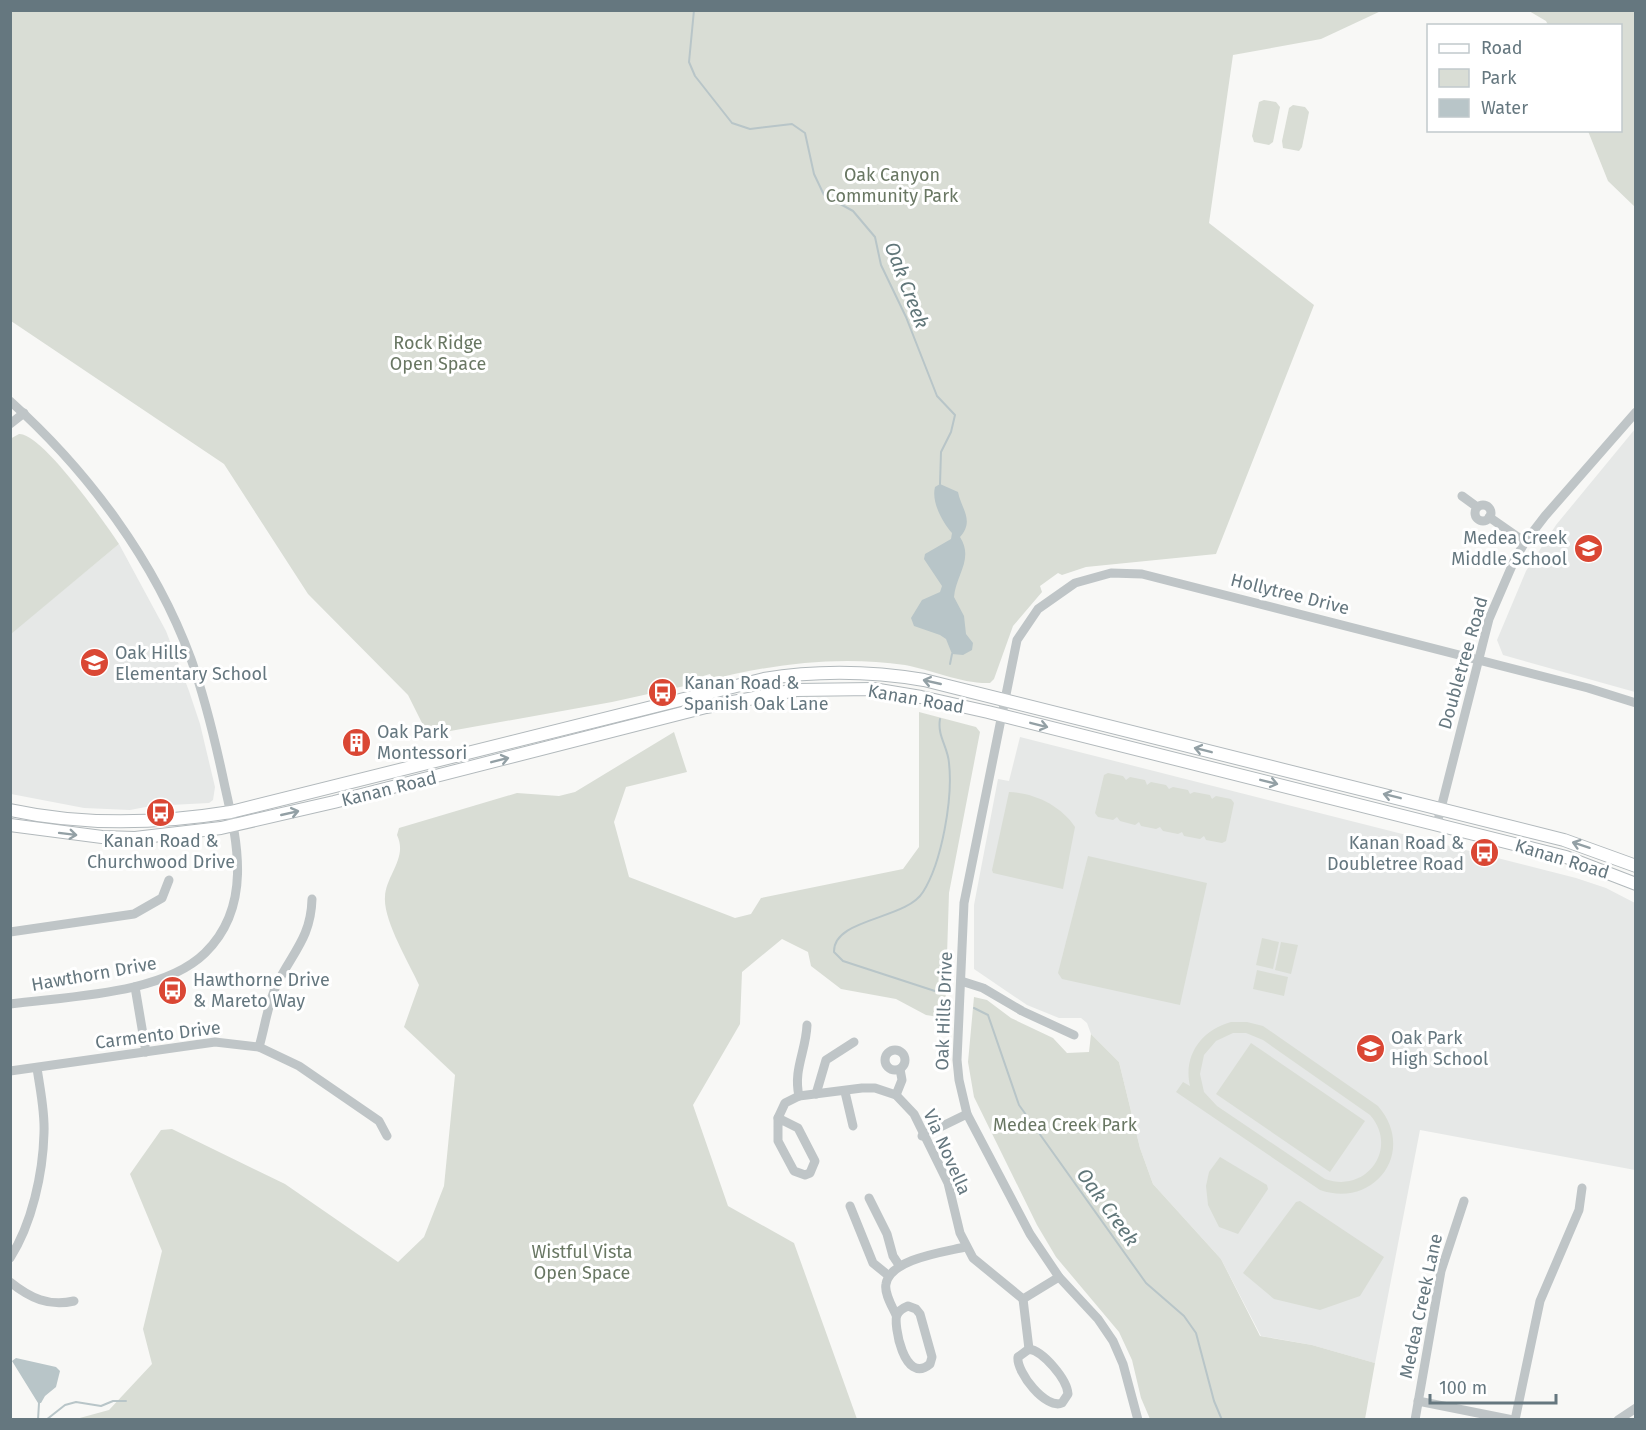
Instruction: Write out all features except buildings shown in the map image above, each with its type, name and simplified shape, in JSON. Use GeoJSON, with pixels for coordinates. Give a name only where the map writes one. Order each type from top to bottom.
{"type":"FeatureCollection","features":[{"type":"Feature","properties":{"kind":"main road","name":"Kanan Road"},"geometry":{"type":"LineString","coordinates":[[10,810],[69,819],[141,822],[231,812],[692,696],[783,676],[834,672],[894,675],[1003,701],[1564,840],[1635,866]]}},
{"type":"Feature","properties":{"kind":"main road","name":"Kanan Road"},"geometry":{"type":"LineString","coordinates":[[10,825],[65,834],[135,838],[233,826],[760,696],[833,688],[873,689],[1000,715],[1566,857],[1635,884]]}},
{"type":"Feature","properties":{"kind":"street","name":"Hawthorn Drive"},"geometry":{"type":"LineString","coordinates":[[10,401],[71,462],[105,505],[136,550],[165,601],[190,657],[205,702],[231,812],[239,877],[234,905],[224,929],[206,952],[184,969],[159,981],[135,987],[10,1004]]}},
{"type":"Feature","properties":{"kind":"street","name":"Doubletree Road"},"geometry":{"type":"LineString","coordinates":[[1437,824],[1479,660],[1499,594],[1525,542],[1635,412]]}},
{"type":"Feature","properties":{"kind":"street"},"geometry":{"type":"LineString","coordinates":[[10,424],[24,413]]}},
{"type":"Feature","properties":{"kind":"street"},"geometry":{"type":"LineString","coordinates":[[1462,496],[1477,507],[1475,512],[1478,519],[1485,520],[1489,517],[1525,542]]}},
{"type":"Feature","properties":{"kind":"street","name":"Hollytree Drive"},"geometry":{"type":"LineString","coordinates":[[1003,701],[1017,640],[1038,609],[1075,583],[1111,573],[1159,577],[1635,703]]}},
{"type":"Feature","properties":{"kind":"street","name":"Oak Hills Drive"},"geometry":{"type":"LineString","coordinates":[[1003,701],[964,903],[957,1060],[959,1080],[967,1114],[1030,1234],[1059,1277],[1098,1319],[1113,1341],[1123,1364],[1138,1419]]}},
{"type":"Feature","properties":{"kind":"street"},"geometry":{"type":"LineString","coordinates":[[10,932],[134,914],[162,898],[169,880]]}},
{"type":"Feature","properties":{"kind":"street"},"geometry":{"type":"LineString","coordinates":[[260,1047],[277,985],[307,934],[312,920],[312,899]]}},
{"type":"Feature","properties":{"kind":"street"},"geometry":{"type":"LineString","coordinates":[[961,981],[984,988],[1022,1011],[1074,1035]]}},
{"type":"Feature","properties":{"kind":"street"},"geometry":{"type":"LineString","coordinates":[[135,987],[146,1052]]}},
{"type":"Feature","properties":{"kind":"street"},"geometry":{"type":"LineString","coordinates":[[799,1096],[795,1078],[805,1046],[807,1025]]}},
{"type":"Feature","properties":{"kind":"street","name":"Carmento Drive"},"geometry":{"type":"LineString","coordinates":[[10,1071],[215,1042],[260,1047],[299,1066],[379,1121],[387,1136]]}},
{"type":"Feature","properties":{"kind":"street"},"geometry":{"type":"LineString","coordinates":[[816,1094],[826,1060],[854,1042]]}},
{"type":"Feature","properties":{"kind":"street"},"geometry":{"type":"LineString","coordinates":[[10,1258],[28,1224],[43,1146],[44,1114],[37,1068]]}},
{"type":"Feature","properties":{"kind":"street"},"geometry":{"type":"LineString","coordinates":[[778,1118],[798,1128],[814,1161],[810,1173],[805,1175],[794,1171],[778,1141],[778,1118],[785,1103],[799,1096],[875,1088],[896,1095],[902,1080],[900,1069]]}},
{"type":"Feature","properties":{"kind":"street"},"geometry":{"type":"LineString","coordinates":[[845,1092],[853,1126]]}},
{"type":"Feature","properties":{"kind":"street","name":"Via Novella"},"geometry":{"type":"LineString","coordinates":[[896,1095],[914,1114],[922,1136],[948,1183],[965,1247],[981,1267],[1023,1299]]}},
{"type":"Feature","properties":{"kind":"street"},"geometry":{"type":"LineString","coordinates":[[922,1136],[967,1114]]}},
{"type":"Feature","properties":{"kind":"street"},"geometry":{"type":"LineString","coordinates":[[1418,1401],[1514,1419],[1540,1301],[1579,1210],[1582,1188]]}},
{"type":"Feature","properties":{"kind":"street"},"geometry":{"type":"LineString","coordinates":[[869,1198],[887,1234],[898,1265]]}},
{"type":"Feature","properties":{"kind":"street","name":"Medea Creek Lane"},"geometry":{"type":"LineString","coordinates":[[1415,1419],[1442,1271],[1464,1202]]}},
{"type":"Feature","properties":{"kind":"street"},"geometry":{"type":"LineString","coordinates":[[850,1206],[873,1263],[889,1276]]}},
{"type":"Feature","properties":{"kind":"street"},"geometry":{"type":"LineString","coordinates":[[896,1315],[902,1308],[908,1306],[916,1309],[920,1314],[932,1357],[925,1369],[914,1369],[907,1363],[896,1315],[885,1286],[889,1276],[898,1265],[965,1247]]}},
{"type":"Feature","properties":{"kind":"street"},"geometry":{"type":"LineString","coordinates":[[1029,1349],[1023,1299],[1059,1277]]}},
{"type":"Feature","properties":{"kind":"street"},"geometry":{"type":"LineString","coordinates":[[10,1282],[32,1297],[45,1302],[59,1305],[74,1301]]}},
{"type":"Feature","properties":{"kind":"street"},"geometry":{"type":"LineString","coordinates":[[1029,1349],[1039,1352],[1065,1384],[1068,1394],[1062,1403],[1054,1405],[1047,1402],[1020,1369],[1018,1357],[1029,1349]]}},
{"type":"Feature","properties":{"kind":"street"},"geometry":{"type":"LineString","coordinates":[[1618,1419],[1635,1408]]}},
{"type":"Feature","properties":{"kind":"shaded area","name":"Medea Creek Middle School"},"geometry":{"type":"Polygon","coordinates":[[[1635,429],[1635,692],[1503,655],[1497,640],[1526,571],[1556,525],[1635,429]]]}},
{"type":"Feature","properties":{"kind":"shaded area","name":"Oak Hills Elementary School"},"geometry":{"type":"Polygon","coordinates":[[[119,544],[166,631],[189,691],[200,724],[215,787],[213,800],[209,803],[151,806],[130,810],[84,808],[11,794],[10,634],[119,544]]]}},
{"type":"Feature","properties":{"kind":"shaded area","name":"Oak Park High School"},"geometry":{"type":"Polygon","coordinates":[[[1020,737],[1576,878],[1606,888],[1635,903],[1635,1170],[1420,1130],[1375,1363],[1312,1345],[1261,1336],[1221,1259],[1153,1184],[1140,1148],[1119,1062],[1091,1034],[1087,1023],[1081,1018],[1059,1018],[1027,1005],[974,969],[974,905],[998,779],[1009,781],[1020,737]]]}},
{"type":"Feature","properties":{"kind":"green space"},"geometry":{"type":"Polygon","coordinates":[[[10,11],[1381,11],[1321,39],[1233,55],[1209,223],[1314,305],[1216,554],[1086,567],[1062,575],[1058,573],[1040,586],[1042,592],[1013,626],[994,679],[990,683],[958,679],[915,667],[881,662],[833,661],[785,665],[714,679],[710,674],[690,680],[689,685],[612,702],[428,735],[408,695],[308,594],[224,464],[11,321],[10,11]]]}},
{"type":"Feature","properties":{"kind":"green space"},"geometry":{"type":"Polygon","coordinates":[[[1529,11],[1635,11],[1635,207],[1608,181],[1588,132],[1622,132],[1622,24],[1548,24],[1529,11]]]}},
{"type":"Feature","properties":{"kind":"green space"},"geometry":{"type":"Polygon","coordinates":[[[1264,100],[1276,102],[1280,107],[1273,142],[1269,145],[1254,142],[1252,136],[1259,102],[1264,100]]]}},
{"type":"Feature","properties":{"kind":"green space"},"geometry":{"type":"Polygon","coordinates":[[[1293,105],[1305,107],[1309,112],[1302,147],[1299,151],[1283,148],[1282,141],[1289,108],[1293,105]]]}},
{"type":"Feature","properties":{"kind":"green space"},"geometry":{"type":"Polygon","coordinates":[[[19,434],[29,437],[57,462],[119,544],[11,634],[10,439],[19,434]]]}},
{"type":"Feature","properties":{"kind":"green space","name":"Wistful Vista Open Space"},"geometry":{"type":"Polygon","coordinates":[[[919,712],[976,727],[980,732],[949,893],[945,1018],[926,1015],[896,999],[841,989],[811,966],[808,952],[782,939],[742,972],[740,1024],[693,1105],[728,1206],[794,1243],[857,1419],[76,1419],[109,1410],[152,1364],[143,1329],[162,1251],[130,1174],[161,1130],[172,1129],[285,1184],[398,1262],[424,1237],[444,1186],[455,1075],[404,1027],[419,985],[392,929],[385,906],[386,889],[400,851],[397,835],[399,828],[517,793],[559,796],[575,792],[674,732],[687,772],[626,787],[614,822],[629,877],[735,918],[751,914],[761,898],[903,869],[919,847],[919,712]]]}},
{"type":"Feature","properties":{"kind":"green space"},"geometry":{"type":"Polygon","coordinates":[[[1108,773],[1123,776],[1126,780],[1130,777],[1145,780],[1147,785],[1151,782],[1166,785],[1169,789],[1173,787],[1188,790],[1190,794],[1194,792],[1210,795],[1212,799],[1216,796],[1231,799],[1234,803],[1226,841],[1222,843],[1206,840],[1204,836],[1200,839],[1184,836],[1182,832],[1178,834],[1163,831],[1160,827],[1156,829],[1141,826],[1139,822],[1135,825],[1120,821],[1117,817],[1113,820],[1098,817],[1095,813],[1104,775],[1108,773]]]}},
{"type":"Feature","properties":{"kind":"green space"},"geometry":{"type":"Polygon","coordinates":[[[1009,792],[1028,795],[1046,802],[1062,813],[1075,827],[1063,889],[993,873],[1009,792]]]}},
{"type":"Feature","properties":{"kind":"green space"},"geometry":{"type":"Polygon","coordinates":[[[1088,856],[1207,883],[1180,1005],[1062,979],[1058,973],[1088,856]]]}},
{"type":"Feature","properties":{"kind":"green space"},"geometry":{"type":"Polygon","coordinates":[[[1262,938],[1279,942],[1273,969],[1256,965],[1262,938]]]}},
{"type":"Feature","properties":{"kind":"green space"},"geometry":{"type":"Polygon","coordinates":[[[1281,942],[1298,945],[1291,974],[1275,970],[1281,942]]]}},
{"type":"Feature","properties":{"kind":"green space"},"geometry":{"type":"Polygon","coordinates":[[[1257,970],[1288,977],[1284,996],[1253,989],[1257,970]]]}},
{"type":"Feature","properties":{"kind":"green space","name":"Medea Creek Park"},"geometry":{"type":"Polygon","coordinates":[[[974,997],[987,1000],[1011,1018],[1053,1038],[1067,1053],[1089,1052],[1091,1034],[1119,1062],[1140,1148],[1153,1184],[1221,1259],[1260,1336],[1312,1345],[1375,1363],[1365,1419],[1150,1419],[1141,1398],[1132,1360],[1119,1332],[1056,1257],[1037,1225],[974,1097],[968,1062],[974,997]]]}},
{"type":"Feature","properties":{"kind":"green space"},"geometry":{"type":"Polygon","coordinates":[[[1231,1022],[1247,1022],[1263,1026],[1378,1106],[1389,1123],[1393,1141],[1391,1157],[1384,1172],[1373,1184],[1358,1191],[1340,1194],[1320,1190],[1176,1092],[1183,1082],[1190,1086],[1189,1064],[1192,1055],[1203,1038],[1220,1026],[1231,1022]],[[1233,1033],[1216,1041],[1204,1055],[1200,1074],[1204,1092],[1217,1106],[1325,1179],[1340,1182],[1354,1180],[1365,1174],[1380,1154],[1381,1141],[1378,1128],[1370,1115],[1263,1040],[1246,1033],[1233,1033]]]}},
{"type":"Feature","properties":{"kind":"green space"},"geometry":{"type":"Polygon","coordinates":[[[1251,1043],[1365,1121],[1330,1172],[1216,1094],[1251,1043]]]}},
{"type":"Feature","properties":{"kind":"green space"},"geometry":{"type":"Polygon","coordinates":[[[1220,1157],[1267,1185],[1268,1189],[1238,1234],[1219,1227],[1208,1205],[1206,1186],[1209,1172],[1220,1157]]]}},
{"type":"Feature","properties":{"kind":"green space"},"geometry":{"type":"Polygon","coordinates":[[[1300,1201],[1384,1257],[1360,1296],[1320,1310],[1274,1299],[1243,1273],[1296,1202],[1300,1201]]]}},
{"type":"Feature","properties":{"kind":"water"},"geometry":{"type":"Polygon","coordinates":[[[940,484],[958,492],[967,520],[960,537],[964,545],[965,560],[954,597],[964,616],[966,634],[973,643],[972,650],[963,655],[952,654],[946,639],[914,626],[911,618],[922,600],[940,592],[942,586],[924,559],[925,554],[951,539],[952,533],[936,506],[935,487],[940,484]]]}},
{"type":"Feature","properties":{"kind":"water"},"geometry":{"type":"Polygon","coordinates":[[[16,1358],[56,1367],[60,1371],[56,1387],[45,1396],[41,1403],[38,1403],[12,1361],[16,1358]]]}},
{"type":"Feature","properties":{"kind":"waterway","name":"Oak Creek"},"geometry":{"type":"LineString","coordinates":[[694,10],[689,62],[695,76],[732,123],[750,129],[792,124],[805,133],[814,174],[824,195],[853,211],[875,237],[881,265],[906,317],[937,396],[955,415],[951,432],[941,452],[940,484]]}},
{"type":"Feature","properties":{"kind":"waterway","name":"Oak Creek"},"geometry":{"type":"LineString","coordinates":[[950,664],[952,654]]}},
{"type":"Feature","properties":{"kind":"waterway","name":"Oak Creek"},"geometry":{"type":"LineString","coordinates":[[940,719],[940,731],[949,763],[948,811],[941,847],[930,879],[923,892],[914,901],[845,932],[837,941],[834,952],[843,961],[941,993]]}},
{"type":"Feature","properties":{"kind":"waterway","name":"Oak Creek"},"geometry":{"type":"LineString","coordinates":[[974,1008],[988,1015],[1019,1105],[1146,1283],[1184,1316],[1196,1333],[1214,1401],[1222,1420]]}},
{"type":"Feature","properties":{"kind":"waterway"},"geometry":{"type":"LineString","coordinates":[[46,1420],[65,1405],[76,1402],[101,1406],[113,1401],[126,1401]]}},
{"type":"Feature","properties":{"kind":"waterway"},"geometry":{"type":"LineString","coordinates":[[38,1420],[39,1403]]}},
{"type":"Feature","properties":{"kind":"place","name":"Medea Creek Middle School"},"geometry":{"type":"Point","coordinates":[1588,548]}},
{"type":"Feature","properties":{"kind":"place","name":"Oak Hills Elementary School"},"geometry":{"type":"Point","coordinates":[94,663]}},
{"type":"Feature","properties":{"kind":"place","name":"Kanan Road & Spanish Oak Lane"},"geometry":{"type":"Point","coordinates":[663,693]}},
{"type":"Feature","properties":{"kind":"place","name":"Oak Park Montessori"},"geometry":{"type":"Point","coordinates":[356,742]}},
{"type":"Feature","properties":{"kind":"place","name":"Kanan Road & Churchwood Drive"},"geometry":{"type":"Point","coordinates":[161,812]}},
{"type":"Feature","properties":{"kind":"place","name":"Kanan Road & Doubletree Road"},"geometry":{"type":"Point","coordinates":[1485,853]}},
{"type":"Feature","properties":{"kind":"place","name":"Hawthorne Drive & Mareto Way"},"geometry":{"type":"Point","coordinates":[172,990]}},
{"type":"Feature","properties":{"kind":"place","name":"Oak Park High School"},"geometry":{"type":"Point","coordinates":[1370,1048]}},
{"type":"Feature","properties":{"kind":"park label","name":"Oak Canyon Community Park"},"geometry":{"type":"Point","coordinates":[892,186]}},
{"type":"Feature","properties":{"kind":"park label","name":"Rock Ridge Open Space"},"geometry":{"type":"Point","coordinates":[438,353]}}]}
